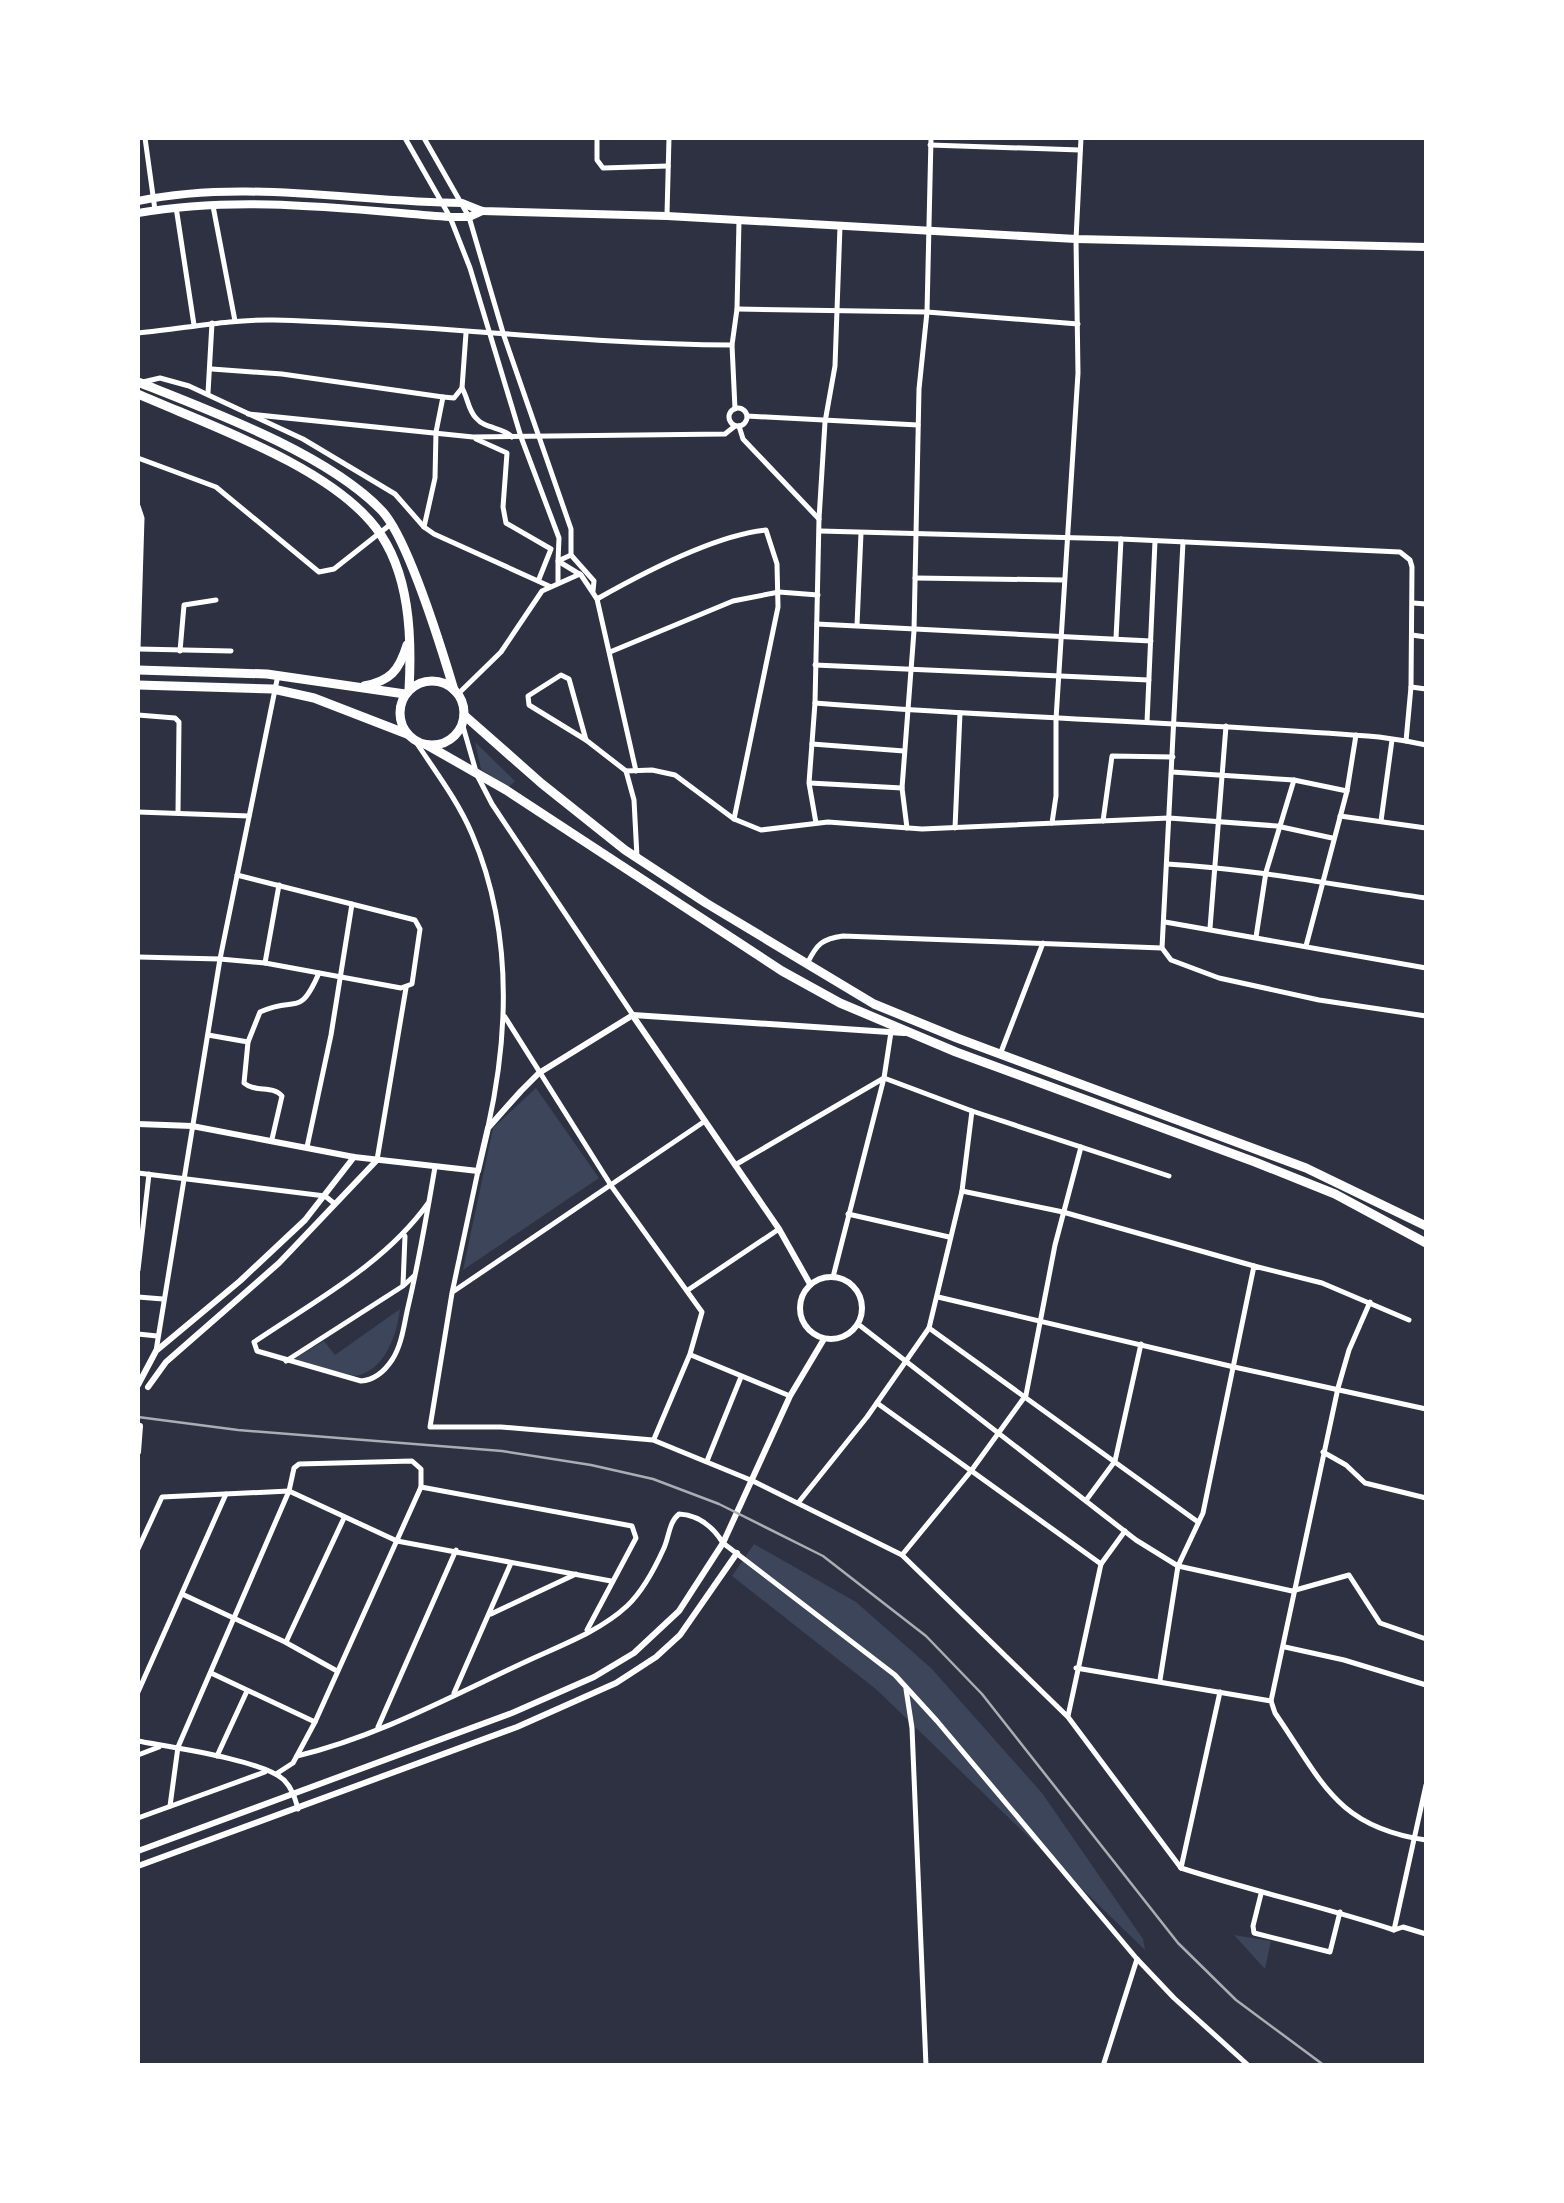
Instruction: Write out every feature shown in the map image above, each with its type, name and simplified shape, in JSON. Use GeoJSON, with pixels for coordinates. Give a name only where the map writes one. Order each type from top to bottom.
{"type":"FeatureCollection","features":[{"type":"Feature","properties":{"kind":"main road"},"geometry":{"type":"LineString","coordinates":[[138,201],[221,191],[283,192],[462,203],[482,211],[667,216],[1076,239],[1426,246]]}},
{"type":"Feature","properties":{"kind":"main road"},"geometry":{"type":"LineString","coordinates":[[138,213],[212,204],[288,204],[450,217],[482,211]]}},
{"type":"Feature","properties":{"kind":"main road"},"geometry":{"type":"LineString","coordinates":[[138,386],[300,454],[354,488],[382,512],[392,524],[463,719],[637,857],[874,1004],[1306,1168],[1426,1226]]}},
{"type":"Feature","properties":{"kind":"main road"},"geometry":{"type":"LineString","coordinates":[[138,386],[289,463],[358,508],[379,531],[396,569],[410,633],[407,692],[400,719],[417,740],[446,742],[463,719]]}},
{"type":"Feature","properties":{"kind":"main road"},"geometry":{"type":"LineString","coordinates":[[358,687],[382,682],[394,674],[410,633]]}},
{"type":"Feature","properties":{"kind":"main road"},"geometry":{"type":"LineString","coordinates":[[138,670],[278,675],[407,692],[431,681],[456,692]]}},
{"type":"Feature","properties":{"kind":"main road"},"geometry":{"type":"LineString","coordinates":[[138,685],[273,689],[314,698],[417,740],[506,790],[782,971],[840,1003],[1256,1162],[1348,1201],[1426,1242]]}},
{"type":"Feature","properties":{"kind":"street"},"geometry":{"type":"LineString","coordinates":[[145,138],[155,210]]}},
{"type":"Feature","properties":{"kind":"street"},"geometry":{"type":"LineString","coordinates":[[405,138],[450,217],[521,437],[559,538],[558,581]]}},
{"type":"Feature","properties":{"kind":"street"},"geometry":{"type":"LineString","coordinates":[[424,138],[468,216],[504,336],[571,529],[571,554],[594,581],[593,592]]}},
{"type":"Feature","properties":{"kind":"street"},"geometry":{"type":"LineString","coordinates":[[597,138],[596,160],[603,168],[668,166]]}},
{"type":"Feature","properties":{"kind":"street"},"geometry":{"type":"LineString","coordinates":[[667,216],[669,138]]}},
{"type":"Feature","properties":{"kind":"street"},"geometry":{"type":"LineString","coordinates":[[1008,138],[1008,149]]}},
{"type":"Feature","properties":{"kind":"street"},"geometry":{"type":"LineString","coordinates":[[1052,825],[1078,373],[1076,239],[1081,138]]}},
{"type":"Feature","properties":{"kind":"street"},"geometry":{"type":"LineString","coordinates":[[907,828],[902,788],[914,631],[918,424],[928,312],[931,141],[1008,149],[1080,150]]}},
{"type":"Feature","properties":{"kind":"street"},"geometry":{"type":"LineString","coordinates":[[212,204],[235,321]]}},
{"type":"Feature","properties":{"kind":"street"},"geometry":{"type":"LineString","coordinates":[[176,207],[194,326]]}},
{"type":"Feature","properties":{"kind":"street"},"geometry":{"type":"LineString","coordinates":[[739,221],[732,345],[735,409],[729,417],[743,439],[819,519]]}},
{"type":"Feature","properties":{"kind":"street"},"geometry":{"type":"LineString","coordinates":[[816,824],[809,783],[819,519],[825,422],[835,366],[840,226]]}},
{"type":"Feature","properties":{"kind":"street"},"geometry":{"type":"LineString","coordinates":[[737,309],[928,312],[1078,324]]}},
{"type":"Feature","properties":{"kind":"street"},"geometry":{"type":"LineString","coordinates":[[138,334],[212,323],[273,320],[638,344],[732,345]]}},
{"type":"Feature","properties":{"kind":"street"},"geometry":{"type":"LineString","coordinates":[[208,393],[212,323]]}},
{"type":"Feature","properties":{"kind":"street"},"geometry":{"type":"LineString","coordinates":[[466,333],[462,388],[478,421],[505,430],[512,437]]}},
{"type":"Feature","properties":{"kind":"street"},"geometry":{"type":"LineString","coordinates":[[212,368],[454,398],[462,388]]}},
{"type":"Feature","properties":{"kind":"street"},"geometry":{"type":"LineString","coordinates":[[138,386],[160,378],[170,380],[208,393],[303,439],[396,494],[424,528],[550,586]]}},
{"type":"Feature","properties":{"kind":"street"},"geometry":{"type":"LineString","coordinates":[[424,528],[435,478],[436,432],[443,397]]}},
{"type":"Feature","properties":{"kind":"street"},"geometry":{"type":"LineString","coordinates":[[248,414],[470,436],[539,438],[724,434],[745,423],[747,416],[742,408],[735,409]]}},
{"type":"Feature","properties":{"kind":"street"},"geometry":{"type":"LineString","coordinates":[[747,416],[918,424]]}},
{"type":"Feature","properties":{"kind":"street"},"geometry":{"type":"LineString","coordinates":[[470,436],[507,454],[504,518],[508,526],[552,551],[539,579]]}},
{"type":"Feature","properties":{"kind":"street"},"geometry":{"type":"LineString","coordinates":[[138,458],[216,487],[319,572],[334,569],[392,524]]}},
{"type":"Feature","properties":{"kind":"street"},"geometry":{"type":"LineString","coordinates":[[138,506],[142,518],[138,649],[231,651]]}},
{"type":"Feature","properties":{"kind":"street"},"geometry":{"type":"LineString","coordinates":[[596,599],[634,577],[744,532],[766,530],[779,592],[771,652],[734,819]]}},
{"type":"Feature","properties":{"kind":"street"},"geometry":{"type":"LineString","coordinates":[[820,531],[1155,540],[1400,552],[1410,560],[1413,603],[1406,742]]}},
{"type":"Feature","properties":{"kind":"street"},"geometry":{"type":"LineString","coordinates":[[856,626],[861,533]]}},
{"type":"Feature","properties":{"kind":"street"},"geometry":{"type":"LineString","coordinates":[[1116,638],[1121,539]]}},
{"type":"Feature","properties":{"kind":"street"},"geometry":{"type":"LineString","coordinates":[[1147,722],[1155,540]]}},
{"type":"Feature","properties":{"kind":"street"},"geometry":{"type":"LineString","coordinates":[[1183,542],[1162,948],[1170,960],[1219,978],[1319,1000],[1426,1016]]}},
{"type":"Feature","properties":{"kind":"street"},"geometry":{"type":"LineString","coordinates":[[558,561],[571,554]]}},
{"type":"Feature","properties":{"kind":"street"},"geometry":{"type":"LineString","coordinates":[[558,561],[580,576],[596,599],[636,771]]}},
{"type":"Feature","properties":{"kind":"street"},"geometry":{"type":"LineString","coordinates":[[580,566],[580,576]]}},
{"type":"Feature","properties":{"kind":"street"},"geometry":{"type":"LineString","coordinates":[[456,692],[501,652],[538,596],[558,581],[580,576]]}},
{"type":"Feature","properties":{"kind":"street"},"geometry":{"type":"LineString","coordinates":[[915,578],[1064,580]]}},
{"type":"Feature","properties":{"kind":"street"},"geometry":{"type":"LineString","coordinates":[[610,652],[733,602],[779,592],[818,594]]}},
{"type":"Feature","properties":{"kind":"street"},"geometry":{"type":"LineString","coordinates":[[180,651],[184,605],[216,600]]}},
{"type":"Feature","properties":{"kind":"street"},"geometry":{"type":"LineString","coordinates":[[1413,603],[1426,604]]}},
{"type":"Feature","properties":{"kind":"street"},"geometry":{"type":"LineString","coordinates":[[817,624],[1151,641]]}},
{"type":"Feature","properties":{"kind":"street"},"geometry":{"type":"LineString","coordinates":[[1412,635],[1426,636]]}},
{"type":"Feature","properties":{"kind":"street"},"geometry":{"type":"LineString","coordinates":[[815,665],[1149,680]]}},
{"type":"Feature","properties":{"kind":"street"},"geometry":{"type":"LineString","coordinates":[[156,1351],[220,958],[278,675]]}},
{"type":"Feature","properties":{"kind":"street"},"geometry":{"type":"LineString","coordinates":[[586,740],[566,675],[528,696],[534,709],[586,740],[626,771],[634,800],[637,857]]}},
{"type":"Feature","properties":{"kind":"street"},"geometry":{"type":"LineString","coordinates":[[1411,687],[1426,688]]}},
{"type":"Feature","properties":{"kind":"street"},"geometry":{"type":"LineString","coordinates":[[814,703],[1056,720],[1173,722],[1426,744]]}},
{"type":"Feature","properties":{"kind":"street"},"geometry":{"type":"LineString","coordinates":[[955,828],[960,712]]}},
{"type":"Feature","properties":{"kind":"street"},"geometry":{"type":"LineString","coordinates":[[138,716],[175,718],[178,722],[178,813]]}},
{"type":"Feature","properties":{"kind":"street"},"geometry":{"type":"LineString","coordinates":[[463,719],[477,775],[492,804],[779,1229],[810,1284]]}},
{"type":"Feature","properties":{"kind":"street"},"geometry":{"type":"LineString","coordinates":[[1210,928],[1226,726]]}},
{"type":"Feature","properties":{"kind":"street"},"geometry":{"type":"LineString","coordinates":[[1306,946],[1347,791],[1356,735]]}},
{"type":"Feature","properties":{"kind":"street"},"geometry":{"type":"LineString","coordinates":[[417,740],[471,831],[490,882],[501,942],[504,1017],[496,1092],[452,1293],[430,1427],[501,1427],[654,1440],[753,1481],[902,1555],[1068,1717],[1181,1868],[1394,1930],[1402,1927],[1426,1934]]}},
{"type":"Feature","properties":{"kind":"street"},"geometry":{"type":"LineString","coordinates":[[1381,821],[1392,740]]}},
{"type":"Feature","properties":{"kind":"street"},"geometry":{"type":"LineString","coordinates":[[811,744],[904,751]]}},
{"type":"Feature","properties":{"kind":"street"},"geometry":{"type":"LineString","coordinates":[[1104,822],[1112,756],[1173,757]]}},
{"type":"Feature","properties":{"kind":"street"},"geometry":{"type":"LineString","coordinates":[[626,771],[674,775],[734,819],[761,830],[859,822],[955,828],[1168,818],[1277,826],[1332,838]]}},
{"type":"Feature","properties":{"kind":"street"},"geometry":{"type":"LineString","coordinates":[[1172,772],[1294,780],[1347,791]]}},
{"type":"Feature","properties":{"kind":"street"},"geometry":{"type":"LineString","coordinates":[[1256,937],[1277,826],[1294,780]]}},
{"type":"Feature","properties":{"kind":"street"},"geometry":{"type":"LineString","coordinates":[[809,783],[902,788]]}},
{"type":"Feature","properties":{"kind":"street"},"geometry":{"type":"LineString","coordinates":[[138,812],[249,816]]}},
{"type":"Feature","properties":{"kind":"street"},"geometry":{"type":"LineString","coordinates":[[1340,816],[1426,828]]}},
{"type":"Feature","properties":{"kind":"street"},"geometry":{"type":"LineString","coordinates":[[1167,864],[1266,872],[1321,884],[1426,898]]}},
{"type":"Feature","properties":{"kind":"street"},"geometry":{"type":"LineString","coordinates":[[138,956],[220,958],[406,988],[412,984],[419,924],[415,920],[237,875]]}},
{"type":"Feature","properties":{"kind":"street"},"geometry":{"type":"LineString","coordinates":[[265,964],[280,885]]}},
{"type":"Feature","properties":{"kind":"street"},"geometry":{"type":"LineString","coordinates":[[307,1147],[342,976],[352,904]]}},
{"type":"Feature","properties":{"kind":"street"},"geometry":{"type":"LineString","coordinates":[[1164,922],[1426,968]]}},
{"type":"Feature","properties":{"kind":"street"},"geometry":{"type":"LineString","coordinates":[[807,964],[817,944],[843,936],[1162,948]]}},
{"type":"Feature","properties":{"kind":"street"},"geometry":{"type":"LineString","coordinates":[[1000,1054],[1043,943]]}},
{"type":"Feature","properties":{"kind":"street"},"geometry":{"type":"LineString","coordinates":[[272,1140],[282,1096],[276,1090],[244,1084],[248,1042],[260,1012],[301,1004],[308,999],[319,973]]}},
{"type":"Feature","properties":{"kind":"street"},"geometry":{"type":"LineString","coordinates":[[148,1387],[178,1350],[279,1263],[377,1160],[406,988]]}},
{"type":"Feature","properties":{"kind":"street"},"geometry":{"type":"LineString","coordinates":[[488,1128],[539,1073],[633,1015],[915,1034]]}},
{"type":"Feature","properties":{"kind":"street"},"geometry":{"type":"LineString","coordinates":[[504,1017],[612,1187],[703,1316],[654,1440]]}},
{"type":"Feature","properties":{"kind":"street"},"geometry":{"type":"LineString","coordinates":[[833,1276],[884,1078],[891,1032]]}},
{"type":"Feature","properties":{"kind":"street"},"geometry":{"type":"LineString","coordinates":[[208,1034],[248,1042]]}},
{"type":"Feature","properties":{"kind":"street"},"geometry":{"type":"LineString","coordinates":[[884,1078],[1169,1176]]}},
{"type":"Feature","properties":{"kind":"street"},"geometry":{"type":"LineString","coordinates":[[734,1164],[884,1078]]}},
{"type":"Feature","properties":{"kind":"street"},"geometry":{"type":"LineString","coordinates":[[798,1504],[877,1403],[929,1328],[962,1191],[972,1111]]}},
{"type":"Feature","properties":{"kind":"street"},"geometry":{"type":"LineString","coordinates":[[452,1293],[705,1121]]}},
{"type":"Feature","properties":{"kind":"street"},"geometry":{"type":"LineString","coordinates":[[138,1124],[192,1126],[354,1157],[478,1170]]}},
{"type":"Feature","properties":{"kind":"street"},"geometry":{"type":"LineString","coordinates":[[902,1555],[1026,1394],[1039,1320],[1080,1147]]}},
{"type":"Feature","properties":{"kind":"street"},"geometry":{"type":"LineString","coordinates":[[138,1386],[156,1351],[305,1220],[354,1157]]}},
{"type":"Feature","properties":{"kind":"street"},"geometry":{"type":"LineString","coordinates":[[429,1202],[382,1255],[254,1342],[257,1352],[361,1381],[372,1380],[394,1358],[416,1274],[429,1202],[435,1166]]}},
{"type":"Feature","properties":{"kind":"street"},"geometry":{"type":"LineString","coordinates":[[138,1174],[325,1196],[336,1205]]}},
{"type":"Feature","properties":{"kind":"street"},"geometry":{"type":"LineString","coordinates":[[138,1270],[150,1174]]}},
{"type":"Feature","properties":{"kind":"street"},"geometry":{"type":"LineString","coordinates":[[962,1191],[1063,1212],[1322,1283],[1409,1320]]}},
{"type":"Feature","properties":{"kind":"street"},"geometry":{"type":"LineString","coordinates":[[848,1214],[949,1238]]}},
{"type":"Feature","properties":{"kind":"street"},"geometry":{"type":"LineString","coordinates":[[688,1290],[779,1229]]}},
{"type":"Feature","properties":{"kind":"street"},"geometry":{"type":"LineString","coordinates":[[403,1286],[405,1233]]}},
{"type":"Feature","properties":{"kind":"street"},"geometry":{"type":"LineString","coordinates":[[1160,1680],[1178,1566],[1200,1522],[1254,1266]]}},
{"type":"Feature","properties":{"kind":"street"},"geometry":{"type":"LineString","coordinates":[[286,1361],[416,1274]]}},
{"type":"Feature","properties":{"kind":"street"},"geometry":{"type":"LineString","coordinates":[[833,1276],[858,1291],[862,1305],[858,1324],[842,1338],[824,1339],[814,1336],[802,1322],[800,1299],[810,1284],[833,1276]]}},
{"type":"Feature","properties":{"kind":"street"},"geometry":{"type":"LineString","coordinates":[[138,1297],[164,1299]]}},
{"type":"Feature","properties":{"kind":"street"},"geometry":{"type":"LineString","coordinates":[[938,1297],[1426,1409]]}},
{"type":"Feature","properties":{"kind":"street"},"geometry":{"type":"LineString","coordinates":[[1370,1301],[1338,1388],[1271,1701],[1275,1714],[1339,1805],[1356,1818],[1426,1840]]}},
{"type":"Feature","properties":{"kind":"street"},"geometry":{"type":"LineString","coordinates":[[858,1324],[1126,1531],[1178,1566],[1292,1591],[1349,1575],[1380,1622],[1426,1639]]}},
{"type":"Feature","properties":{"kind":"street"},"geometry":{"type":"LineString","coordinates":[[929,1328],[1200,1522]]}},
{"type":"Feature","properties":{"kind":"street"},"geometry":{"type":"LineString","coordinates":[[138,1334],[157,1336]]}},
{"type":"Feature","properties":{"kind":"street"},"geometry":{"type":"LineString","coordinates":[[138,1851],[512,1713],[594,1677],[626,1658],[678,1612],[723,1543],[790,1396],[824,1339]]}},
{"type":"Feature","properties":{"kind":"street"},"geometry":{"type":"LineString","coordinates":[[1087,1499],[1114,1461],[1141,1344]]}},
{"type":"Feature","properties":{"kind":"street"},"geometry":{"type":"LineString","coordinates":[[690,1354],[790,1396]]}},
{"type":"Feature","properties":{"kind":"street"},"geometry":{"type":"LineString","coordinates":[[707,1461],[741,1377]]}},
{"type":"Feature","properties":{"kind":"street"},"geometry":{"type":"LineString","coordinates":[[877,1403],[1101,1564]]}},
{"type":"Feature","properties":{"kind":"street"},"geometry":{"type":"LineString","coordinates":[[138,1452],[140,1426]]}},
{"type":"Feature","properties":{"kind":"street"},"geometry":{"type":"LineString","coordinates":[[1324,1452],[1365,1483],[1426,1498]]}},
{"type":"Feature","properties":{"kind":"street"},"geometry":{"type":"LineString","coordinates":[[170,1806],[178,1747],[289,1491],[294,1468],[299,1464],[400,1460],[419,1465],[421,1487],[315,1722],[298,1756],[276,1774]]}},
{"type":"Feature","properties":{"kind":"street"},"geometry":{"type":"LineString","coordinates":[[421,1487],[632,1526],[636,1538],[586,1633]]}},
{"type":"Feature","properties":{"kind":"street"},"geometry":{"type":"LineString","coordinates":[[138,1550],[162,1498],[289,1491],[397,1541],[611,1581]]}},
{"type":"Feature","properties":{"kind":"street"},"geometry":{"type":"LineString","coordinates":[[138,1692],[226,1494]]}},
{"type":"Feature","properties":{"kind":"street"},"geometry":{"type":"LineString","coordinates":[[298,1756],[376,1730],[586,1633],[630,1604],[665,1546],[676,1516],[688,1515],[710,1526],[723,1543],[872,1654],[906,1686],[1136,1959],[1249,2066]]}},
{"type":"Feature","properties":{"kind":"street"},"geometry":{"type":"LineString","coordinates":[[286,1642],[344,1518]]}},
{"type":"Feature","properties":{"kind":"street"},"geometry":{"type":"LineString","coordinates":[[1068,1717],[1101,1564],[1126,1531]]}},
{"type":"Feature","properties":{"kind":"street"},"geometry":{"type":"LineString","coordinates":[[376,1730],[456,1550]]}},
{"type":"Feature","properties":{"kind":"street"},"geometry":{"type":"LineString","coordinates":[[138,1866],[517,1728],[635,1672],[691,1623],[736,1553]]}},
{"type":"Feature","properties":{"kind":"street"},"geometry":{"type":"LineString","coordinates":[[453,1696],[511,1563]]}},
{"type":"Feature","properties":{"kind":"street"},"geometry":{"type":"LineString","coordinates":[[488,1615],[576,1574]]}},
{"type":"Feature","properties":{"kind":"street"},"geometry":{"type":"LineString","coordinates":[[182,1594],[286,1642],[337,1671]]}},
{"type":"Feature","properties":{"kind":"street"},"geometry":{"type":"LineString","coordinates":[[1284,1647],[1426,1685]]}},
{"type":"Feature","properties":{"kind":"street"},"geometry":{"type":"LineString","coordinates":[[626,1658],[635,1672]]}},
{"type":"Feature","properties":{"kind":"street"},"geometry":{"type":"LineString","coordinates":[[1076,1668],[1271,1701]]}},
{"type":"Feature","properties":{"kind":"street"},"geometry":{"type":"LineString","coordinates":[[211,1673],[315,1722]]}},
{"type":"Feature","properties":{"kind":"street"},"geometry":{"type":"LineString","coordinates":[[906,1686],[912,1728],[926,2066]]}},
{"type":"Feature","properties":{"kind":"street"},"geometry":{"type":"LineString","coordinates":[[216,1756],[247,1692]]}},
{"type":"Feature","properties":{"kind":"street"},"geometry":{"type":"LineString","coordinates":[[1181,1868],[1220,1692]]}},
{"type":"Feature","properties":{"kind":"street"},"geometry":{"type":"LineString","coordinates":[[138,1741],[216,1756],[276,1774],[294,1795],[298,1808]]}},
{"type":"Feature","properties":{"kind":"street"},"geometry":{"type":"LineString","coordinates":[[138,1754],[162,1746]]}},
{"type":"Feature","properties":{"kind":"street"},"geometry":{"type":"LineString","coordinates":[[138,1818],[268,1772]]}},
{"type":"Feature","properties":{"kind":"street"},"geometry":{"type":"LineString","coordinates":[[1394,1930],[1426,1785]]}},
{"type":"Feature","properties":{"kind":"street"},"geometry":{"type":"LineString","coordinates":[[1261,1894],[1252,1926],[1254,1933],[1330,1952],[1340,1912]]}},
{"type":"Feature","properties":{"kind":"street"},"geometry":{"type":"LineString","coordinates":[[1102,2066],[1136,1959]]}},
{"type":"Feature","properties":{"kind":"shaded area"},"geometry":{"type":"Polygon","coordinates":[[[475,742],[515,781],[508,788],[481,769],[475,742]]]}},
{"type":"Feature","properties":{"kind":"shaded area"},"geometry":{"type":"Polygon","coordinates":[[[536,1088],[599,1178],[463,1270],[493,1128],[536,1088]]]}},
{"type":"Feature","properties":{"kind":"shaded area"},"geometry":{"type":"Polygon","coordinates":[[[400,1309],[388,1350],[366,1372],[356,1376],[291,1361],[324,1341],[335,1355],[400,1309]]]}},
{"type":"Feature","properties":{"kind":"shaded area"},"geometry":{"type":"Polygon","coordinates":[[[754,1544],[856,1602],[931,1668],[1042,1793],[1143,1939],[1145,1950],[877,1690],[732,1576],[754,1544]]]}},
{"type":"Feature","properties":{"kind":"shaded area"},"geometry":{"type":"Polygon","coordinates":[[[1234,1935],[1271,1941],[1265,1969],[1234,1935]]]}},
{"type":"Feature","properties":{"kind":"railway"},"geometry":{"type":"LineString","coordinates":[[138,1417],[238,1430],[502,1451],[591,1465],[653,1479],[719,1504],[823,1556],[926,1636],[982,1694],[1178,1943],[1236,2000],[1325,2066]]}}]}
